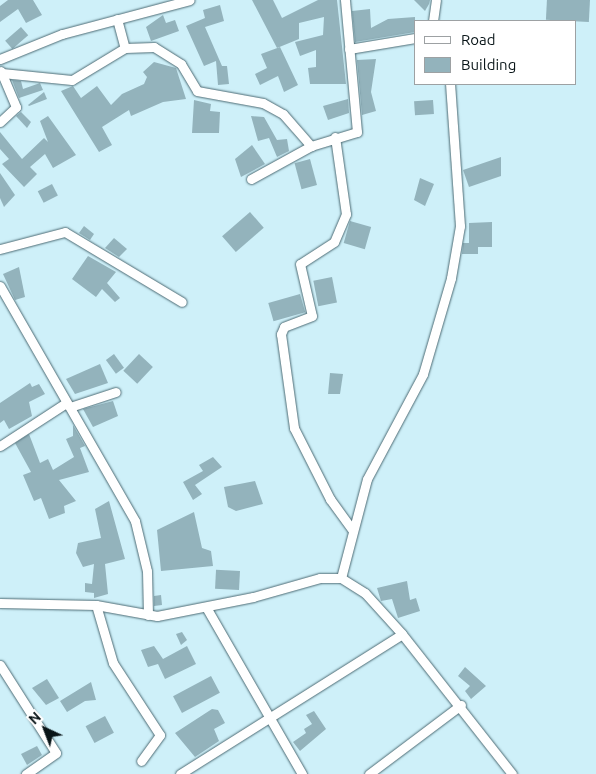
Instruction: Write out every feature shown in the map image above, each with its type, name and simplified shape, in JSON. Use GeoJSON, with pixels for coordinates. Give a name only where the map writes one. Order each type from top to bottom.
{"type":"FeatureCollection","features":[{"type":"Feature","properties":{"kind":"street"},"geometry":{"type":"LineString","coordinates":[[0,59],[62,34],[190,0]]}},
{"type":"Feature","properties":{"kind":"street"},"geometry":{"type":"LineString","coordinates":[[251,180],[310,146],[356,132],[345,0]]}},
{"type":"Feature","properties":{"kind":"street"},"geometry":{"type":"LineString","coordinates":[[433,20],[436,0]]}},
{"type":"Feature","properties":{"kind":"street"},"geometry":{"type":"LineString","coordinates":[[117,19],[125,48]]}},
{"type":"Feature","properties":{"kind":"street"},"geometry":{"type":"LineString","coordinates":[[349,49],[414,38]]}},
{"type":"Feature","properties":{"kind":"street"},"geometry":{"type":"LineString","coordinates":[[0,122],[16,107],[1,71],[72,80],[125,48],[154,47],[181,64],[197,92],[205,95],[248,99],[275,109],[310,146]]}},
{"type":"Feature","properties":{"kind":"street"},"geometry":{"type":"LineString","coordinates":[[341,578],[367,480],[423,374],[451,278],[460,226],[450,85]]}},
{"type":"Feature","properties":{"kind":"street"},"geometry":{"type":"LineString","coordinates":[[335,137],[346,214],[334,242],[300,264],[312,316],[284,327],[281,334],[294,428],[330,499],[352,531]]}},
{"type":"Feature","properties":{"kind":"street"},"geometry":{"type":"LineString","coordinates":[[0,249],[65,232],[182,302]]}},
{"type":"Feature","properties":{"kind":"street"},"geometry":{"type":"LineString","coordinates":[[0,286],[135,521],[147,571],[148,615]]}},
{"type":"Feature","properties":{"kind":"street"},"geometry":{"type":"LineString","coordinates":[[0,446],[68,405],[116,392]]}},
{"type":"Feature","properties":{"kind":"street"},"geometry":{"type":"LineString","coordinates":[[0,604],[96,605],[148,615],[206,607],[320,578],[341,578],[365,593],[402,634],[461,705],[512,774]]}},
{"type":"Feature","properties":{"kind":"street"},"geometry":{"type":"LineString","coordinates":[[96,605],[112,663],[160,735],[141,762]]}},
{"type":"Feature","properties":{"kind":"street"},"geometry":{"type":"LineString","coordinates":[[206,607],[302,774]]}},
{"type":"Feature","properties":{"kind":"street"},"geometry":{"type":"LineString","coordinates":[[180,774],[402,634]]}},
{"type":"Feature","properties":{"kind":"street"},"geometry":{"type":"LineString","coordinates":[[0,666],[56,753],[26,774]]}},
{"type":"Feature","properties":{"kind":"street"},"geometry":{"type":"LineString","coordinates":[[370,774],[461,705]]}},
{"type":"Feature","properties":{"kind":"building"},"geometry":{"type":"Polygon","coordinates":[[[8,0],[33,0],[42,15],[26,23],[18,9],[0,22],[0,6],[8,0]]]}},
{"type":"Feature","properties":{"kind":"building"},"geometry":{"type":"Polygon","coordinates":[[[252,0],[273,0],[282,18],[318,0],[337,0],[346,84],[310,84],[308,68],[316,67],[316,50],[300,56],[295,42],[323,35],[324,17],[299,23],[299,39],[277,48],[252,0]]]}},
{"type":"Feature","properties":{"kind":"building"},"geometry":{"type":"Polygon","coordinates":[[[414,0],[430,0],[425,11],[414,0]]]}},
{"type":"Feature","properties":{"kind":"building"},"geometry":{"type":"Polygon","coordinates":[[[547,0],[590,0],[589,22],[546,20],[547,0]]]}},
{"type":"Feature","properties":{"kind":"building"},"geometry":{"type":"Polygon","coordinates":[[[220,5],[224,21],[205,27],[222,66],[227,66],[229,84],[218,85],[216,61],[204,66],[186,26],[205,18],[203,10],[220,5]]]}},
{"type":"Feature","properties":{"kind":"building"},"geometry":{"type":"Polygon","coordinates":[[[370,9],[371,28],[388,19],[415,17],[414,32],[355,42],[352,11],[370,9]]]}},
{"type":"Feature","properties":{"kind":"building"},"geometry":{"type":"Polygon","coordinates":[[[163,15],[166,23],[175,20],[179,31],[151,41],[146,27],[163,15]]]}},
{"type":"Feature","properties":{"kind":"building"},"geometry":{"type":"Polygon","coordinates":[[[21,27],[28,35],[12,49],[5,41],[21,27]]]}},
{"type":"Feature","properties":{"kind":"building"},"geometry":{"type":"Polygon","coordinates":[[[280,47],[298,85],[284,92],[278,76],[260,85],[255,74],[267,68],[261,54],[280,47]]]}},
{"type":"Feature","properties":{"kind":"building"},"geometry":{"type":"Polygon","coordinates":[[[376,59],[371,92],[376,111],[362,115],[357,60],[376,59]]]}},
{"type":"Feature","properties":{"kind":"building"},"geometry":{"type":"Polygon","coordinates":[[[154,62],[176,68],[186,99],[163,102],[131,116],[129,110],[102,127],[112,145],[99,152],[61,91],[73,86],[81,98],[97,86],[111,105],[122,94],[144,84],[147,77],[143,72],[154,62]]]}},
{"type":"Feature","properties":{"kind":"building"},"geometry":{"type":"Polygon","coordinates":[[[12,80],[21,81],[23,89],[40,83],[43,90],[19,98],[12,80]]]}},
{"type":"Feature","properties":{"kind":"building"},"geometry":{"type":"Polygon","coordinates":[[[44,92],[47,99],[28,105],[44,92]]]}},
{"type":"Feature","properties":{"kind":"building"},"geometry":{"type":"Polygon","coordinates":[[[348,99],[349,113],[328,120],[323,106],[348,99]]]}},
{"type":"Feature","properties":{"kind":"building"},"geometry":{"type":"Polygon","coordinates":[[[194,100],[211,104],[210,111],[220,112],[219,133],[192,133],[194,100]]]}},
{"type":"Feature","properties":{"kind":"building"},"geometry":{"type":"Polygon","coordinates":[[[433,100],[434,114],[415,115],[414,101],[433,100]]]}},
{"type":"Feature","properties":{"kind":"building"},"geometry":{"type":"Polygon","coordinates":[[[21,112],[31,122],[27,128],[16,116],[21,112]]]}},
{"type":"Feature","properties":{"kind":"building"},"geometry":{"type":"Polygon","coordinates":[[[48,116],[76,155],[53,168],[45,154],[30,167],[37,174],[24,187],[2,164],[9,159],[0,149],[0,132],[22,159],[44,138],[48,142],[40,121],[48,116]]]}},
{"type":"Feature","properties":{"kind":"building"},"geometry":{"type":"Polygon","coordinates":[[[251,116],[264,117],[277,140],[287,139],[289,151],[277,157],[269,138],[258,141],[251,116]]]}},
{"type":"Feature","properties":{"kind":"building"},"geometry":{"type":"Polygon","coordinates":[[[252,145],[265,164],[241,177],[235,159],[252,145]]]}},
{"type":"Feature","properties":{"kind":"building"},"geometry":{"type":"Polygon","coordinates":[[[501,157],[501,176],[469,187],[463,170],[501,157]]]}},
{"type":"Feature","properties":{"kind":"building"},"geometry":{"type":"Polygon","coordinates":[[[310,159],[317,185],[302,189],[295,163],[310,159]]]}},
{"type":"Feature","properties":{"kind":"building"},"geometry":{"type":"Polygon","coordinates":[[[0,173],[15,195],[4,207],[0,198],[0,173]]]}},
{"type":"Feature","properties":{"kind":"building"},"geometry":{"type":"Polygon","coordinates":[[[420,178],[434,184],[425,206],[414,200],[420,178]]]}},
{"type":"Feature","properties":{"kind":"building"},"geometry":{"type":"Polygon","coordinates":[[[52,184],[58,196],[44,203],[38,191],[52,184]]]}},
{"type":"Feature","properties":{"kind":"building"},"geometry":{"type":"Polygon","coordinates":[[[250,212],[264,228],[236,252],[222,236],[250,212]]]}},
{"type":"Feature","properties":{"kind":"building"},"geometry":{"type":"Polygon","coordinates":[[[350,221],[371,227],[365,249],[344,243],[350,221]]]}},
{"type":"Feature","properties":{"kind":"building"},"geometry":{"type":"Polygon","coordinates":[[[492,222],[492,247],[478,247],[478,254],[462,254],[463,243],[469,243],[469,223],[492,222]]]}},
{"type":"Feature","properties":{"kind":"building"},"geometry":{"type":"Polygon","coordinates":[[[84,226],[94,234],[90,240],[79,233],[84,226]]]}},
{"type":"Feature","properties":{"kind":"building"},"geometry":{"type":"Polygon","coordinates":[[[114,238],[127,249],[119,257],[105,248],[114,238]]]}},
{"type":"Feature","properties":{"kind":"building"},"geometry":{"type":"Polygon","coordinates":[[[88,256],[116,272],[107,283],[120,298],[115,302],[102,289],[96,297],[72,279],[88,256]]]}},
{"type":"Feature","properties":{"kind":"building"},"geometry":{"type":"Polygon","coordinates":[[[19,267],[25,297],[15,300],[3,274],[19,267]]]}},
{"type":"Feature","properties":{"kind":"building"},"geometry":{"type":"Polygon","coordinates":[[[332,277],[337,303],[318,306],[313,281],[332,277]]]}},
{"type":"Feature","properties":{"kind":"building"},"geometry":{"type":"Polygon","coordinates":[[[300,294],[305,312],[274,321],[268,303],[300,294]]]}},
{"type":"Feature","properties":{"kind":"building"},"geometry":{"type":"Polygon","coordinates":[[[114,354],[124,368],[116,374],[106,360],[114,354]]]}},
{"type":"Feature","properties":{"kind":"building"},"geometry":{"type":"Polygon","coordinates":[[[139,354],[153,367],[137,384],[123,371],[139,354]]]}},
{"type":"Feature","properties":{"kind":"building"},"geometry":{"type":"Polygon","coordinates":[[[100,364],[108,383],[75,394],[66,379],[100,364]]]}},
{"type":"Feature","properties":{"kind":"building"},"geometry":{"type":"Polygon","coordinates":[[[330,373],[343,374],[340,394],[328,394],[330,373]]]}},
{"type":"Feature","properties":{"kind":"building"},"geometry":{"type":"Polygon","coordinates":[[[30,383],[32,387],[39,384],[45,394],[29,402],[32,416],[9,429],[4,420],[0,423],[0,403],[30,383]]]}},
{"type":"Feature","properties":{"kind":"building"},"geometry":{"type":"Polygon","coordinates":[[[113,401],[118,416],[93,427],[83,409],[113,401]]]}},
{"type":"Feature","properties":{"kind":"building"},"geometry":{"type":"Polygon","coordinates":[[[73,425],[85,446],[80,448],[89,472],[59,480],[76,501],[64,506],[65,513],[49,519],[41,498],[34,501],[23,475],[31,472],[15,443],[29,434],[40,463],[48,459],[53,470],[74,457],[66,439],[73,436],[73,425]]]}},
{"type":"Feature","properties":{"kind":"building"},"geometry":{"type":"Polygon","coordinates":[[[213,457],[222,467],[195,485],[202,494],[193,500],[183,482],[203,471],[199,465],[213,457]]]}},
{"type":"Feature","properties":{"kind":"building"},"geometry":{"type":"Polygon","coordinates":[[[255,481],[263,504],[236,511],[228,507],[224,487],[255,481]]]}},
{"type":"Feature","properties":{"kind":"building"},"geometry":{"type":"Polygon","coordinates":[[[109,501],[125,559],[105,564],[108,594],[94,598],[94,593],[85,592],[85,583],[92,584],[94,564],[83,567],[76,553],[78,543],[101,538],[95,509],[109,501]]]}},
{"type":"Feature","properties":{"kind":"building"},"geometry":{"type":"Polygon","coordinates":[[[194,512],[202,548],[211,551],[213,566],[161,571],[157,530],[194,512]]]}},
{"type":"Feature","properties":{"kind":"building"},"geometry":{"type":"Polygon","coordinates":[[[216,570],[240,571],[239,590],[215,589],[216,570]]]}},
{"type":"Feature","properties":{"kind":"building"},"geometry":{"type":"Polygon","coordinates":[[[407,581],[410,600],[416,598],[420,611],[398,618],[392,599],[381,601],[377,588],[407,581]]]}},
{"type":"Feature","properties":{"kind":"building"},"geometry":{"type":"Polygon","coordinates":[[[161,595],[162,605],[154,606],[154,596],[161,595]]]}},
{"type":"Feature","properties":{"kind":"building"},"geometry":{"type":"Polygon","coordinates":[[[182,632],[187,640],[181,645],[176,634],[182,632]]]}},
{"type":"Feature","properties":{"kind":"building"},"geometry":{"type":"Polygon","coordinates":[[[154,646],[163,659],[187,646],[196,664],[165,679],[158,664],[148,667],[141,650],[154,646]]]}},
{"type":"Feature","properties":{"kind":"building"},"geometry":{"type":"Polygon","coordinates":[[[465,667],[486,686],[471,699],[465,691],[470,686],[458,676],[465,667]]]}},
{"type":"Feature","properties":{"kind":"building"},"geometry":{"type":"Polygon","coordinates":[[[211,676],[220,693],[182,713],[173,696],[211,676]]]}},
{"type":"Feature","properties":{"kind":"building"},"geometry":{"type":"Polygon","coordinates":[[[47,679],[59,698],[46,705],[32,688],[47,679]]]}},
{"type":"Feature","properties":{"kind":"building"},"geometry":{"type":"Polygon","coordinates":[[[91,682],[96,700],[85,701],[67,712],[60,701],[91,682]]]}},
{"type":"Feature","properties":{"kind":"building"},"geometry":{"type":"Polygon","coordinates":[[[212,709],[218,710],[225,723],[214,729],[219,741],[195,757],[175,733],[212,709]]]}},
{"type":"Feature","properties":{"kind":"building"},"geometry":{"type":"Polygon","coordinates":[[[314,711],[326,729],[300,751],[293,742],[306,733],[304,729],[312,724],[306,715],[314,711]]]}},
{"type":"Feature","properties":{"kind":"building"},"geometry":{"type":"Polygon","coordinates":[[[105,716],[114,733],[94,743],[86,726],[105,716]]]}},
{"type":"Feature","properties":{"kind":"building"},"geometry":{"type":"Polygon","coordinates":[[[37,746],[42,755],[27,765],[21,754],[37,746]]]}}]}
